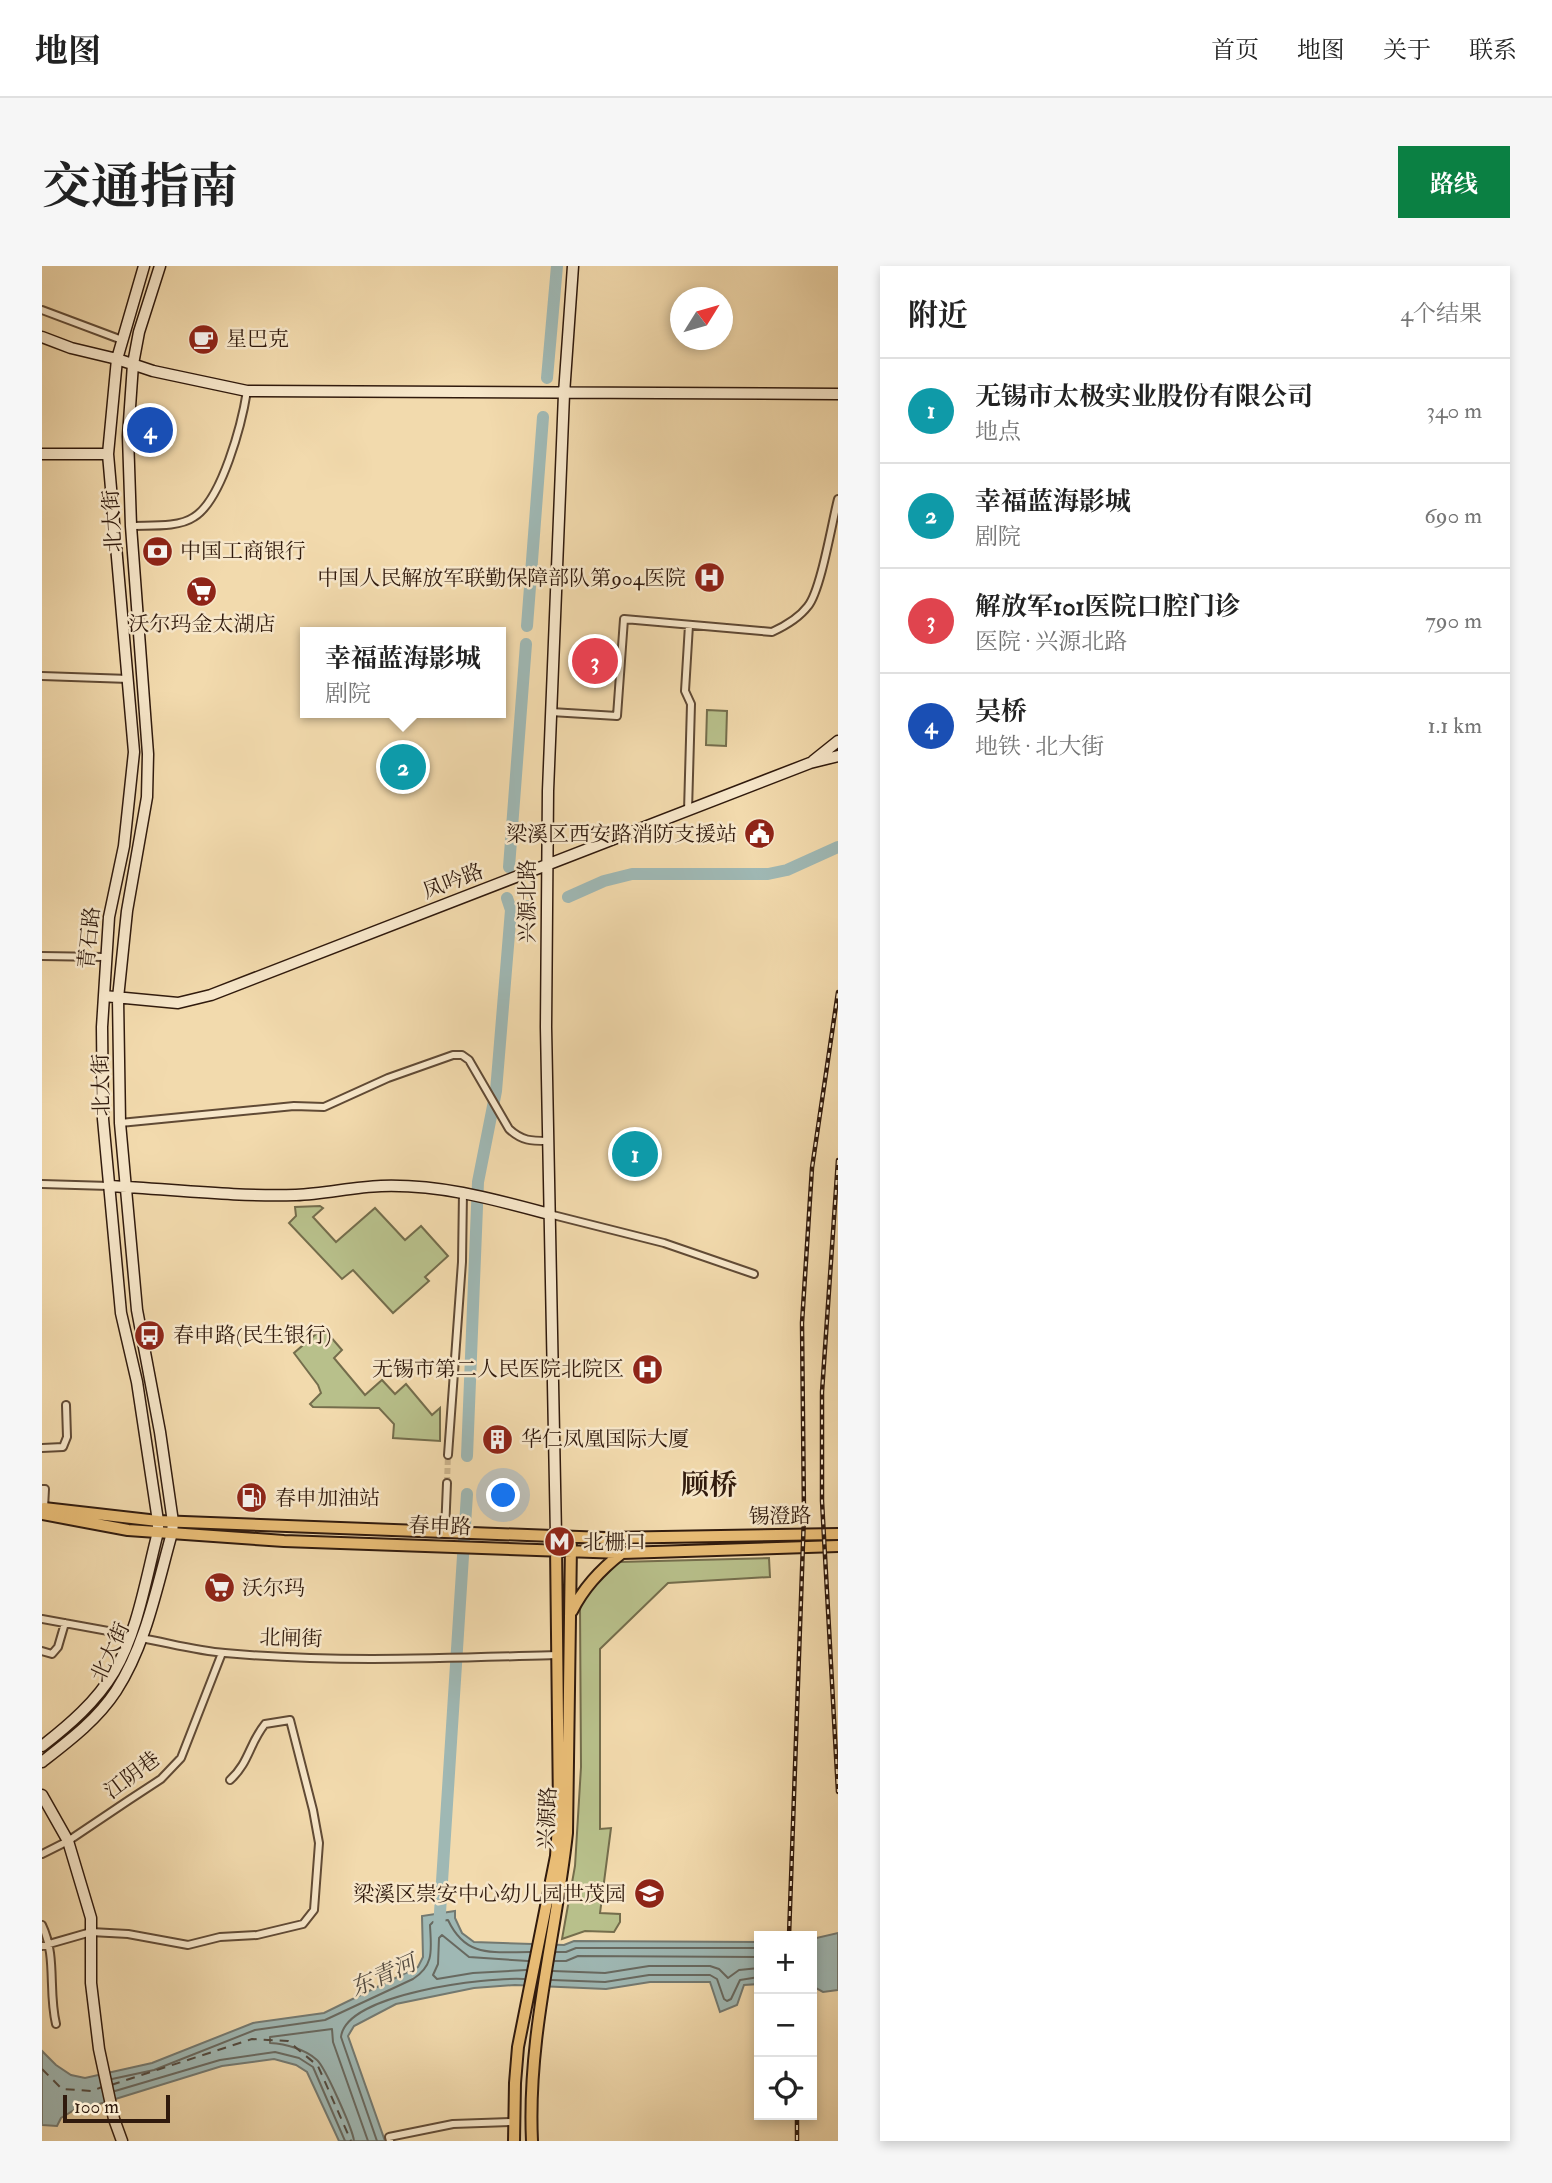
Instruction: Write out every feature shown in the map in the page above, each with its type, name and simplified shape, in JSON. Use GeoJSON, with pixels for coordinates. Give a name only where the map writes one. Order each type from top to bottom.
{"type":"FeatureCollection","features":[{"type":"Feature","properties":{"kind":"main road","name":"青石路"},"geometry":{"type":"LineString","coordinates":[[144,266],[117,359],[108,454],[134,752],[124,846],[109,917],[104,957],[103,1119],[121,1313],[137,1382],[158,1527]]}},
{"type":"Feature","properties":{"kind":"main road","name":"北大街"},"geometry":{"type":"LineString","coordinates":[[42,1762],[75,1737],[117,1690],[173,1527],[160,1432],[137,1310],[121,1123],[118,998],[127,911],[147,797],[148,754],[131,526],[128,436],[133,364],[139,332],[160,266]]}},
{"type":"Feature","properties":{"kind":"main road","name":"兴源北路"},"geometry":{"type":"LineString","coordinates":[[556,1536],[548,1141],[547,866],[564,394],[573,266]]}},
{"type":"Feature","properties":{"kind":"main road"},"geometry":{"type":"LineString","coordinates":[[42,337],[153,371],[247,391],[838,394]]}},
{"type":"Feature","properties":{"kind":"main road"},"geometry":{"type":"LineString","coordinates":[[42,454],[108,454]]}},
{"type":"Feature","properties":{"kind":"main road"},"geometry":{"type":"LineString","coordinates":[[810,763],[838,741]]}},
{"type":"Feature","properties":{"kind":"main road"},"geometry":{"type":"LineString","coordinates":[[810,763],[838,755]]}},
{"type":"Feature","properties":{"kind":"main road","name":"凤吟路"},"geometry":{"type":"LineString","coordinates":[[104,996],[178,1003],[211,995],[810,763]]}},
{"type":"Feature","properties":{"kind":"main road"},"geometry":{"type":"LineString","coordinates":[[109,1186],[284,1195],[380,1186],[426,1186],[467,1192],[549,1214]]}},
{"type":"Feature","properties":{"kind":"main road","name":"春申路"},"geometry":{"type":"LineString","coordinates":[[43,1510],[158,1527],[451,1532],[570,1537],[723,1536]]}},
{"type":"Feature","properties":{"kind":"main road","name":"北大街"},"geometry":{"type":"LineString","coordinates":[[42,1746],[69,1725],[94,1698],[136,1637],[158,1527]]}},
{"type":"Feature","properties":{"kind":"main road","name":"春申路"},"geometry":{"type":"LineString","coordinates":[[173,1527],[284,1541],[571,1552],[838,1546]]}},
{"type":"Feature","properties":{"kind":"main road","name":"锡澄路"},"geometry":{"type":"LineString","coordinates":[[723,1536],[838,1534]]}},
{"type":"Feature","properties":{"kind":"main road","name":"兴源路"},"geometry":{"type":"LineString","coordinates":[[532,2141],[534,2048],[559,1809],[556,1536]]}},
{"type":"Feature","properties":{"kind":"main road","name":"兴源路"},"geometry":{"type":"LineString","coordinates":[[547,1928],[562,1877],[567,1833],[570,1537]]}},
{"type":"Feature","properties":{"kind":"main road"},"geometry":{"type":"LineString","coordinates":[[570,1613],[581,1592],[622,1552]]}},
{"type":"Feature","properties":{"kind":"main road"},"geometry":{"type":"LineString","coordinates":[[42,1795],[68,1841],[91,1917],[92,1983],[99,2049],[114,2119],[122,2141]]}},
{"type":"Feature","properties":{"kind":"main road"},"geometry":{"type":"LineString","coordinates":[[514,2141],[518,2047],[547,1928]]}},
{"type":"Feature","properties":{"kind":"street"},"geometry":{"type":"LineString","coordinates":[[42,310],[122,340]]}},
{"type":"Feature","properties":{"kind":"street"},"geometry":{"type":"LineString","coordinates":[[131,526],[177,523],[192,519],[208,506],[217,490],[243,412],[247,391]]}},
{"type":"Feature","properties":{"kind":"street"},"geometry":{"type":"LineString","coordinates":[[551,712],[617,716],[624,619],[772,632],[788,624],[808,606],[816,592],[838,499]]}},
{"type":"Feature","properties":{"kind":"street"},"geometry":{"type":"LineString","coordinates":[[688,811],[691,704],[685,691],[689,625]]}},
{"type":"Feature","properties":{"kind":"street"},"geometry":{"type":"LineString","coordinates":[[42,676],[129,679]]}},
{"type":"Feature","properties":{"kind":"street"},"geometry":{"type":"LineString","coordinates":[[42,956],[104,957]]}},
{"type":"Feature","properties":{"kind":"street"},"geometry":{"type":"LineString","coordinates":[[121,1123],[294,1107],[324,1107],[388,1078],[453,1055],[462,1055],[469,1060],[502,1117],[518,1137],[526,1141],[548,1141]]}},
{"type":"Feature","properties":{"kind":"street"},"geometry":{"type":"LineString","coordinates":[[42,1184],[109,1186]]}},
{"type":"Feature","properties":{"kind":"street"},"geometry":{"type":"LineString","coordinates":[[448,1455],[467,1192]]}},
{"type":"Feature","properties":{"kind":"street"},"geometry":{"type":"LineString","coordinates":[[549,1214],[664,1243],[754,1274]]}},
{"type":"Feature","properties":{"kind":"street"},"geometry":{"type":"LineString","coordinates":[[42,1448],[64,1447],[66,1405]]}},
{"type":"Feature","properties":{"kind":"street"},"geometry":{"type":"LineString","coordinates":[[447,1483],[451,1532]]}},
{"type":"Feature","properties":{"kind":"street"},"geometry":{"type":"LineString","coordinates":[[42,1489],[45,1489],[43,1510]]}},
{"type":"Feature","properties":{"kind":"street","name":"北闸街"},"geometry":{"type":"LineString","coordinates":[[42,1619],[222,1653],[442,1658],[557,1655]]}},
{"type":"Feature","properties":{"kind":"street"},"geometry":{"type":"LineString","coordinates":[[42,1651],[52,1654],[58,1647],[65,1623]]}},
{"type":"Feature","properties":{"kind":"street","name":"江阴巷"},"geometry":{"type":"LineString","coordinates":[[42,1854],[68,1841],[161,1779],[181,1758],[222,1653]]}},
{"type":"Feature","properties":{"kind":"street"},"geometry":{"type":"LineString","coordinates":[[46,1945],[91,1932],[128,1934],[188,1945],[220,1937],[257,1936],[303,1924],[314,1910],[319,1843],[290,1720],[265,1724],[255,1737],[243,1769],[230,1780]]}},
{"type":"Feature","properties":{"kind":"street"},"geometry":{"type":"LineString","coordinates":[[42,1925],[56,2024]]}},
{"type":"Feature","properties":{"kind":"street"},"geometry":{"type":"LineString","coordinates":[[390,2139],[453,2124],[513,2122]]}},
{"type":"Feature","properties":{"kind":"green space"},"geometry":{"type":"Polygon","coordinates":[[[707,710],[727,711],[726,746],[706,745],[707,710]]]}},
{"type":"Feature","properties":{"kind":"green space"},"geometry":{"type":"Polygon","coordinates":[[[295,1207],[323,1208],[313,1217],[336,1242],[375,1208],[405,1240],[421,1226],[448,1256],[425,1277],[429,1281],[393,1313],[353,1270],[342,1279],[289,1223],[296,1216],[295,1207]]]}},
{"type":"Feature","properties":{"kind":"green space"},"geometry":{"type":"Polygon","coordinates":[[[323,1328],[342,1350],[334,1358],[365,1395],[382,1380],[395,1394],[406,1384],[432,1415],[440,1408],[440,1441],[393,1438],[394,1424],[379,1408],[313,1407],[310,1404],[321,1393],[294,1353],[323,1328]]]}},
{"type":"Feature","properties":{"kind":"green space"},"geometry":{"type":"Polygon","coordinates":[[[769,1558],[770,1577],[668,1583],[600,1649],[600,1829],[611,1828],[600,1913],[620,1914],[620,1922],[614,1932],[585,1931],[562,1939],[575,1866],[581,1767],[580,1607],[590,1591],[619,1562],[769,1558]]]}},
{"type":"Feature","properties":{"kind":"water"},"geometry":{"type":"Polygon","coordinates":[[[455,1911],[455,1918],[462,1933],[474,1942],[564,1945],[574,1941],[754,1942],[754,1984],[744,1985],[737,2005],[720,2012],[710,1982],[650,1982],[606,1989],[515,1985],[474,1988],[396,2004],[354,2026],[348,2036],[385,2141],[339,2141],[307,2072],[296,2065],[274,2059],[222,2066],[76,2109],[61,2118],[57,2126],[42,2125],[42,2051],[71,2075],[85,2078],[152,2063],[253,2023],[324,2013],[418,1967],[423,1957],[422,1916],[455,1911]]]}},
{"type":"Feature","properties":{"kind":"water"},"geometry":{"type":"Polygon","coordinates":[[[838,1933],[838,1990],[823,1992],[817,1989],[817,1938],[838,1933]]]}},
{"type":"Feature","properties":{"kind":"waterway"},"geometry":{"type":"LineString","coordinates":[[547,378],[557,266]]}},
{"type":"Feature","properties":{"kind":"waterway"},"geometry":{"type":"LineString","coordinates":[[527,626],[543,417]]}},
{"type":"Feature","properties":{"kind":"waterway"},"geometry":{"type":"LineString","coordinates":[[509,867],[526,644]]}},
{"type":"Feature","properties":{"kind":"waterway"},"geometry":{"type":"LineString","coordinates":[[568,897],[604,881],[632,874],[768,874],[787,870],[838,847]]}},
{"type":"Feature","properties":{"kind":"waterway"},"geometry":{"type":"LineString","coordinates":[[467,1456],[478,1182],[496,1091],[511,910],[507,898]]}},
{"type":"Feature","properties":{"kind":"waterway"},"geometry":{"type":"LineString","coordinates":[[511,910],[527,906]]}},
{"type":"Feature","properties":{"kind":"waterway"},"geometry":{"type":"LineString","coordinates":[[439,1928],[467,1494]]}},
{"type":"Feature","properties":{"kind":"ferry route"},"geometry":{"type":"LineString","coordinates":[[111,2085],[252,2039],[288,2041],[318,2066],[351,2141]]}},
{"type":"Feature","properties":{"kind":"ferry route"},"geometry":{"type":"LineString","coordinates":[[42,2069],[62,2089],[92,2091],[102,2087]]}},
{"type":"Feature","properties":{"kind":"tunnel"},"geometry":{"type":"LineString","coordinates":[[447,1483],[448,1455]]}},
{"type":"Feature","properties":{"kind":"railway"},"geometry":{"type":"LineString","coordinates":[[789,1931],[804,1515],[802,1323],[812,1168],[838,992]]}},
{"type":"Feature","properties":{"kind":"railway"},"geometry":{"type":"LineString","coordinates":[[838,1160],[822,1392],[822,1501],[838,1792]]}},
{"type":"Feature","properties":{"kind":"railway"},"geometry":{"type":"LineString","coordinates":[[797,2120],[797,2141]]}},
{"type":"Feature","properties":{"kind":"place","name":"星巴克"},"geometry":{"type":"Point","coordinates":[203,339]}},
{"type":"Feature","properties":{"kind":"place","name":"吴桥"},"geometry":{"type":"Point","coordinates":[150,430]}},
{"type":"Feature","properties":{"kind":"place","name":"中国工商银行"},"geometry":{"type":"Point","coordinates":[157,551]}},
{"type":"Feature","properties":{"kind":"place","name":"中国人民解放军联勤保障部队第904医院"},"geometry":{"type":"Point","coordinates":[709,578]}},
{"type":"Feature","properties":{"kind":"place","name":"沃尔玛金太湖店"},"geometry":{"type":"Point","coordinates":[202,592]}},
{"type":"Feature","properties":{"kind":"place","name":"解放军101医院口腔门诊"},"geometry":{"type":"Point","coordinates":[595,661]}},
{"type":"Feature","properties":{"kind":"place","name":"幸福蓝海影城"},"geometry":{"type":"Point","coordinates":[403,767]}},
{"type":"Feature","properties":{"kind":"place","name":"梁溪区西安路消防支援站"},"geometry":{"type":"Point","coordinates":[760,834]}},
{"type":"Feature","properties":{"kind":"place","name":"无锡市太极实业股份有限公司"},"geometry":{"type":"Point","coordinates":[635,1154]}},
{"type":"Feature","properties":{"kind":"place","name":"春申路(民生银行)"},"geometry":{"type":"Point","coordinates":[150,1335]}},
{"type":"Feature","properties":{"kind":"place","name":"无锡市第二人民医院北院区"},"geometry":{"type":"Point","coordinates":[647,1369]}},
{"type":"Feature","properties":{"kind":"place","name":"华仁凤凰国际大厦"},"geometry":{"type":"Point","coordinates":[498,1439]}},
{"type":"Feature","properties":{"kind":"place","name":"春申加油站"},"geometry":{"type":"Point","coordinates":[252,1498]}},
{"type":"Feature","properties":{"kind":"place","name":"北栅口"},"geometry":{"type":"Point","coordinates":[560,1542]}},
{"type":"Feature","properties":{"kind":"place","name":"沃尔玛"},"geometry":{"type":"Point","coordinates":[219,1588]}},
{"type":"Feature","properties":{"kind":"place","name":"梁溪区崇安中心幼儿园世茂园"},"geometry":{"type":"Point","coordinates":[649,1894]}},
{"type":"Feature","properties":{"kind":"district","name":"顾桥"},"geometry":{"type":"Point","coordinates":[709,1484]}},
{"type":"Feature","properties":{"kind":"water label","name":"东青河"},"geometry":{"type":"Point","coordinates":[383,1975]}}]}
